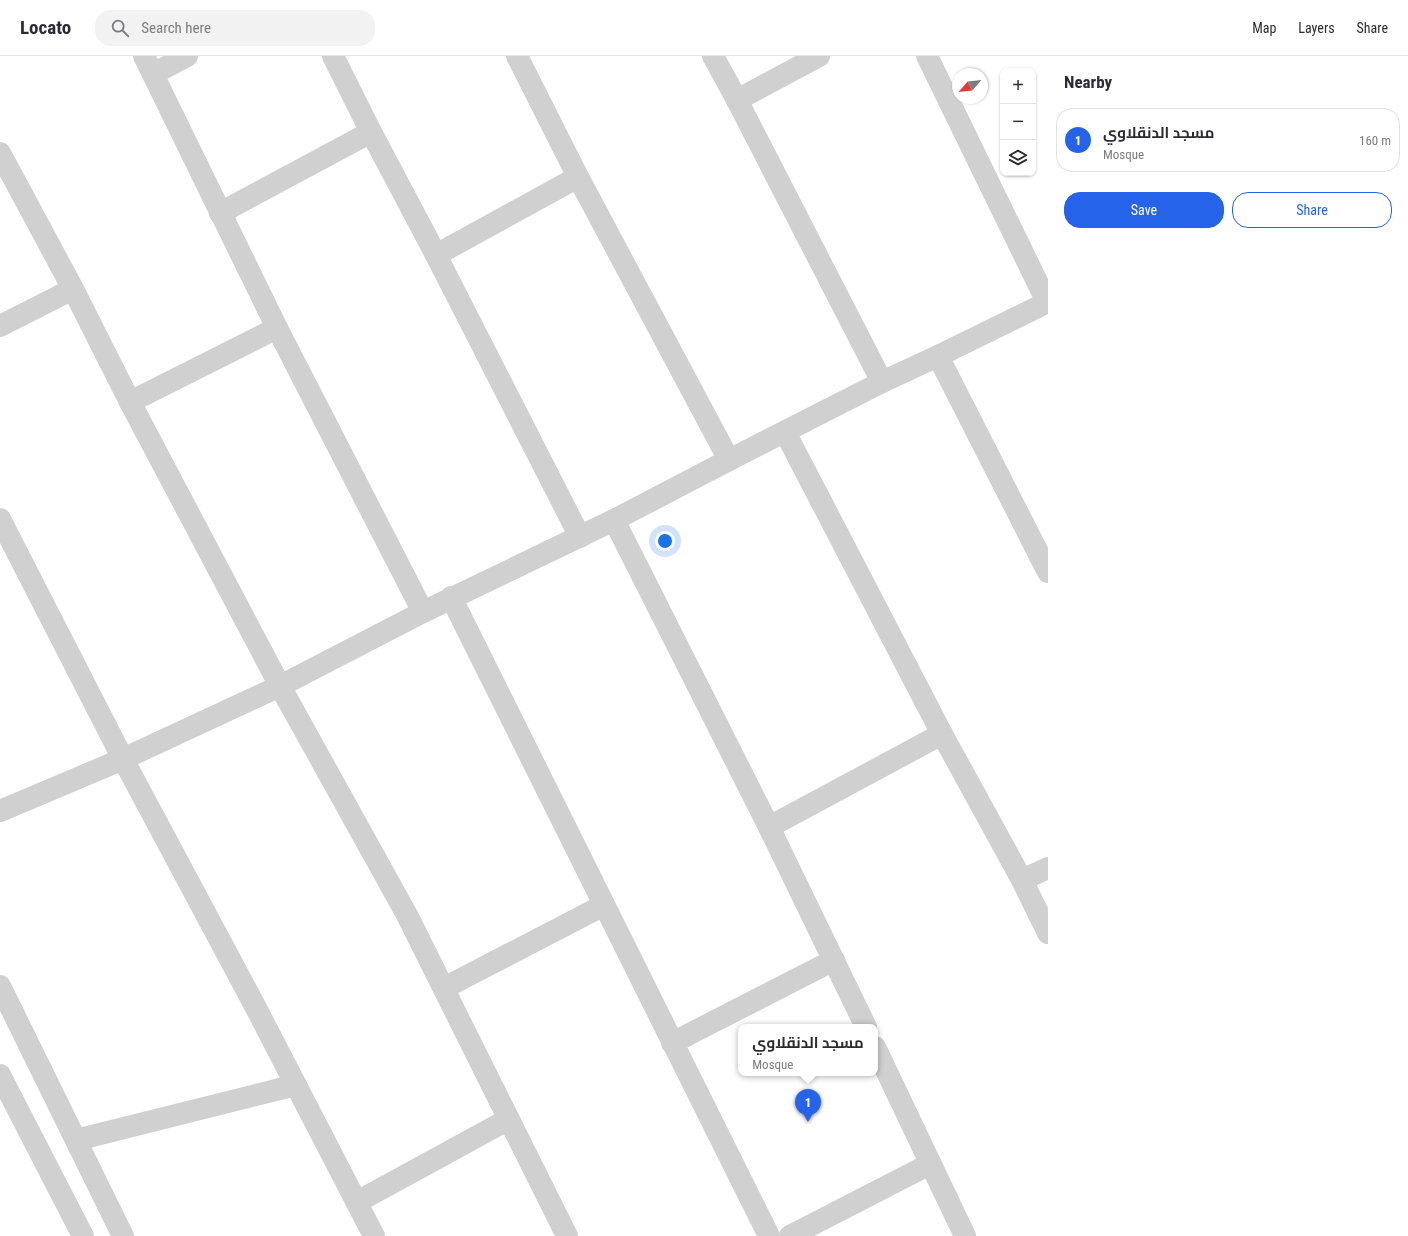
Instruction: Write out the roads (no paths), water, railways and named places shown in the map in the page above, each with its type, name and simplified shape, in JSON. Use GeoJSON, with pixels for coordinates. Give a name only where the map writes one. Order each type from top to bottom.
{"type":"FeatureCollection","features":[{"type":"Feature","properties":{"kind":"street"},"geometry":{"type":"LineString","coordinates":[[187,56],[148,65],[277,328],[423,612]]}},
{"type":"Feature","properties":{"kind":"street"},"geometry":{"type":"LineString","coordinates":[[333,56],[580,537]]}},
{"type":"Feature","properties":{"kind":"street"},"geometry":{"type":"LineString","coordinates":[[713,56],[882,382]]}},
{"type":"Feature","properties":{"kind":"street"},"geometry":{"type":"LineString","coordinates":[[737,100],[818,56]]}},
{"type":"Feature","properties":{"kind":"street"},"geometry":{"type":"LineString","coordinates":[[0,811],[123,759],[280,686],[451,597],[580,537],[882,382],[1048,302],[926,56]]}},
{"type":"Feature","properties":{"kind":"street"},"geometry":{"type":"LineString","coordinates":[[521,57],[578,177],[729,460]]}},
{"type":"Feature","properties":{"kind":"street"},"geometry":{"type":"LineString","coordinates":[[220,213],[371,132]]}},
{"type":"Feature","properties":{"kind":"street"},"geometry":{"type":"LineString","coordinates":[[0,154],[73,289],[130,402],[280,686],[407,915],[567,1236]]}},
{"type":"Feature","properties":{"kind":"street"},"geometry":{"type":"LineString","coordinates":[[436,255],[578,177]]}},
{"type":"Feature","properties":{"kind":"street"},"geometry":{"type":"LineString","coordinates":[[0,326],[73,289]]}},
{"type":"Feature","properties":{"kind":"street"},"geometry":{"type":"LineString","coordinates":[[130,402],[277,328]]}},
{"type":"Feature","properties":{"kind":"street"},"geometry":{"type":"LineString","coordinates":[[938,356],[1048,572]]}},
{"type":"Feature","properties":{"kind":"street"},"geometry":{"type":"LineString","coordinates":[[785,432],[942,734],[1022,880],[1048,933]]}},
{"type":"Feature","properties":{"kind":"street"},"geometry":{"type":"LineString","coordinates":[[0,518],[123,759],[255,1006],[374,1236]]}},
{"type":"Feature","properties":{"kind":"street"},"geometry":{"type":"LineString","coordinates":[[614,520],[769,827],[865,1024]]}},
{"type":"Feature","properties":{"kind":"street"},"geometry":{"type":"LineString","coordinates":[[451,597],[769,1236]]}},
{"type":"Feature","properties":{"kind":"street"},"geometry":{"type":"LineString","coordinates":[[769,827],[942,734]]}},
{"type":"Feature","properties":{"kind":"street"},"geometry":{"type":"LineString","coordinates":[[1022,880],[1048,868]]}},
{"type":"Feature","properties":{"kind":"street"},"geometry":{"type":"LineString","coordinates":[[444,988],[604,905]]}},
{"type":"Feature","properties":{"kind":"street"},"geometry":{"type":"LineString","coordinates":[[672,1043],[834,960]]}},
{"type":"Feature","properties":{"kind":"street"},"geometry":{"type":"LineString","coordinates":[[0,986],[123,1236]]}},
{"type":"Feature","properties":{"kind":"street"},"geometry":{"type":"LineString","coordinates":[[878,1053],[965,1236]]}},
{"type":"Feature","properties":{"kind":"street"},"geometry":{"type":"LineString","coordinates":[[0,1075],[83,1236]]}},
{"type":"Feature","properties":{"kind":"street"},"geometry":{"type":"LineString","coordinates":[[76,1140],[296,1085]]}},
{"type":"Feature","properties":{"kind":"street"},"geometry":{"type":"LineString","coordinates":[[357,1202],[510,1119]]}},
{"type":"Feature","properties":{"kind":"street"},"geometry":{"type":"LineString","coordinates":[[790,1236],[930,1164]]}},
{"type":"Feature","properties":{"kind":"place","name":"مسجد الدنقلاوي"},"geometry":{"type":"Point","coordinates":[808,1122]}}]}
